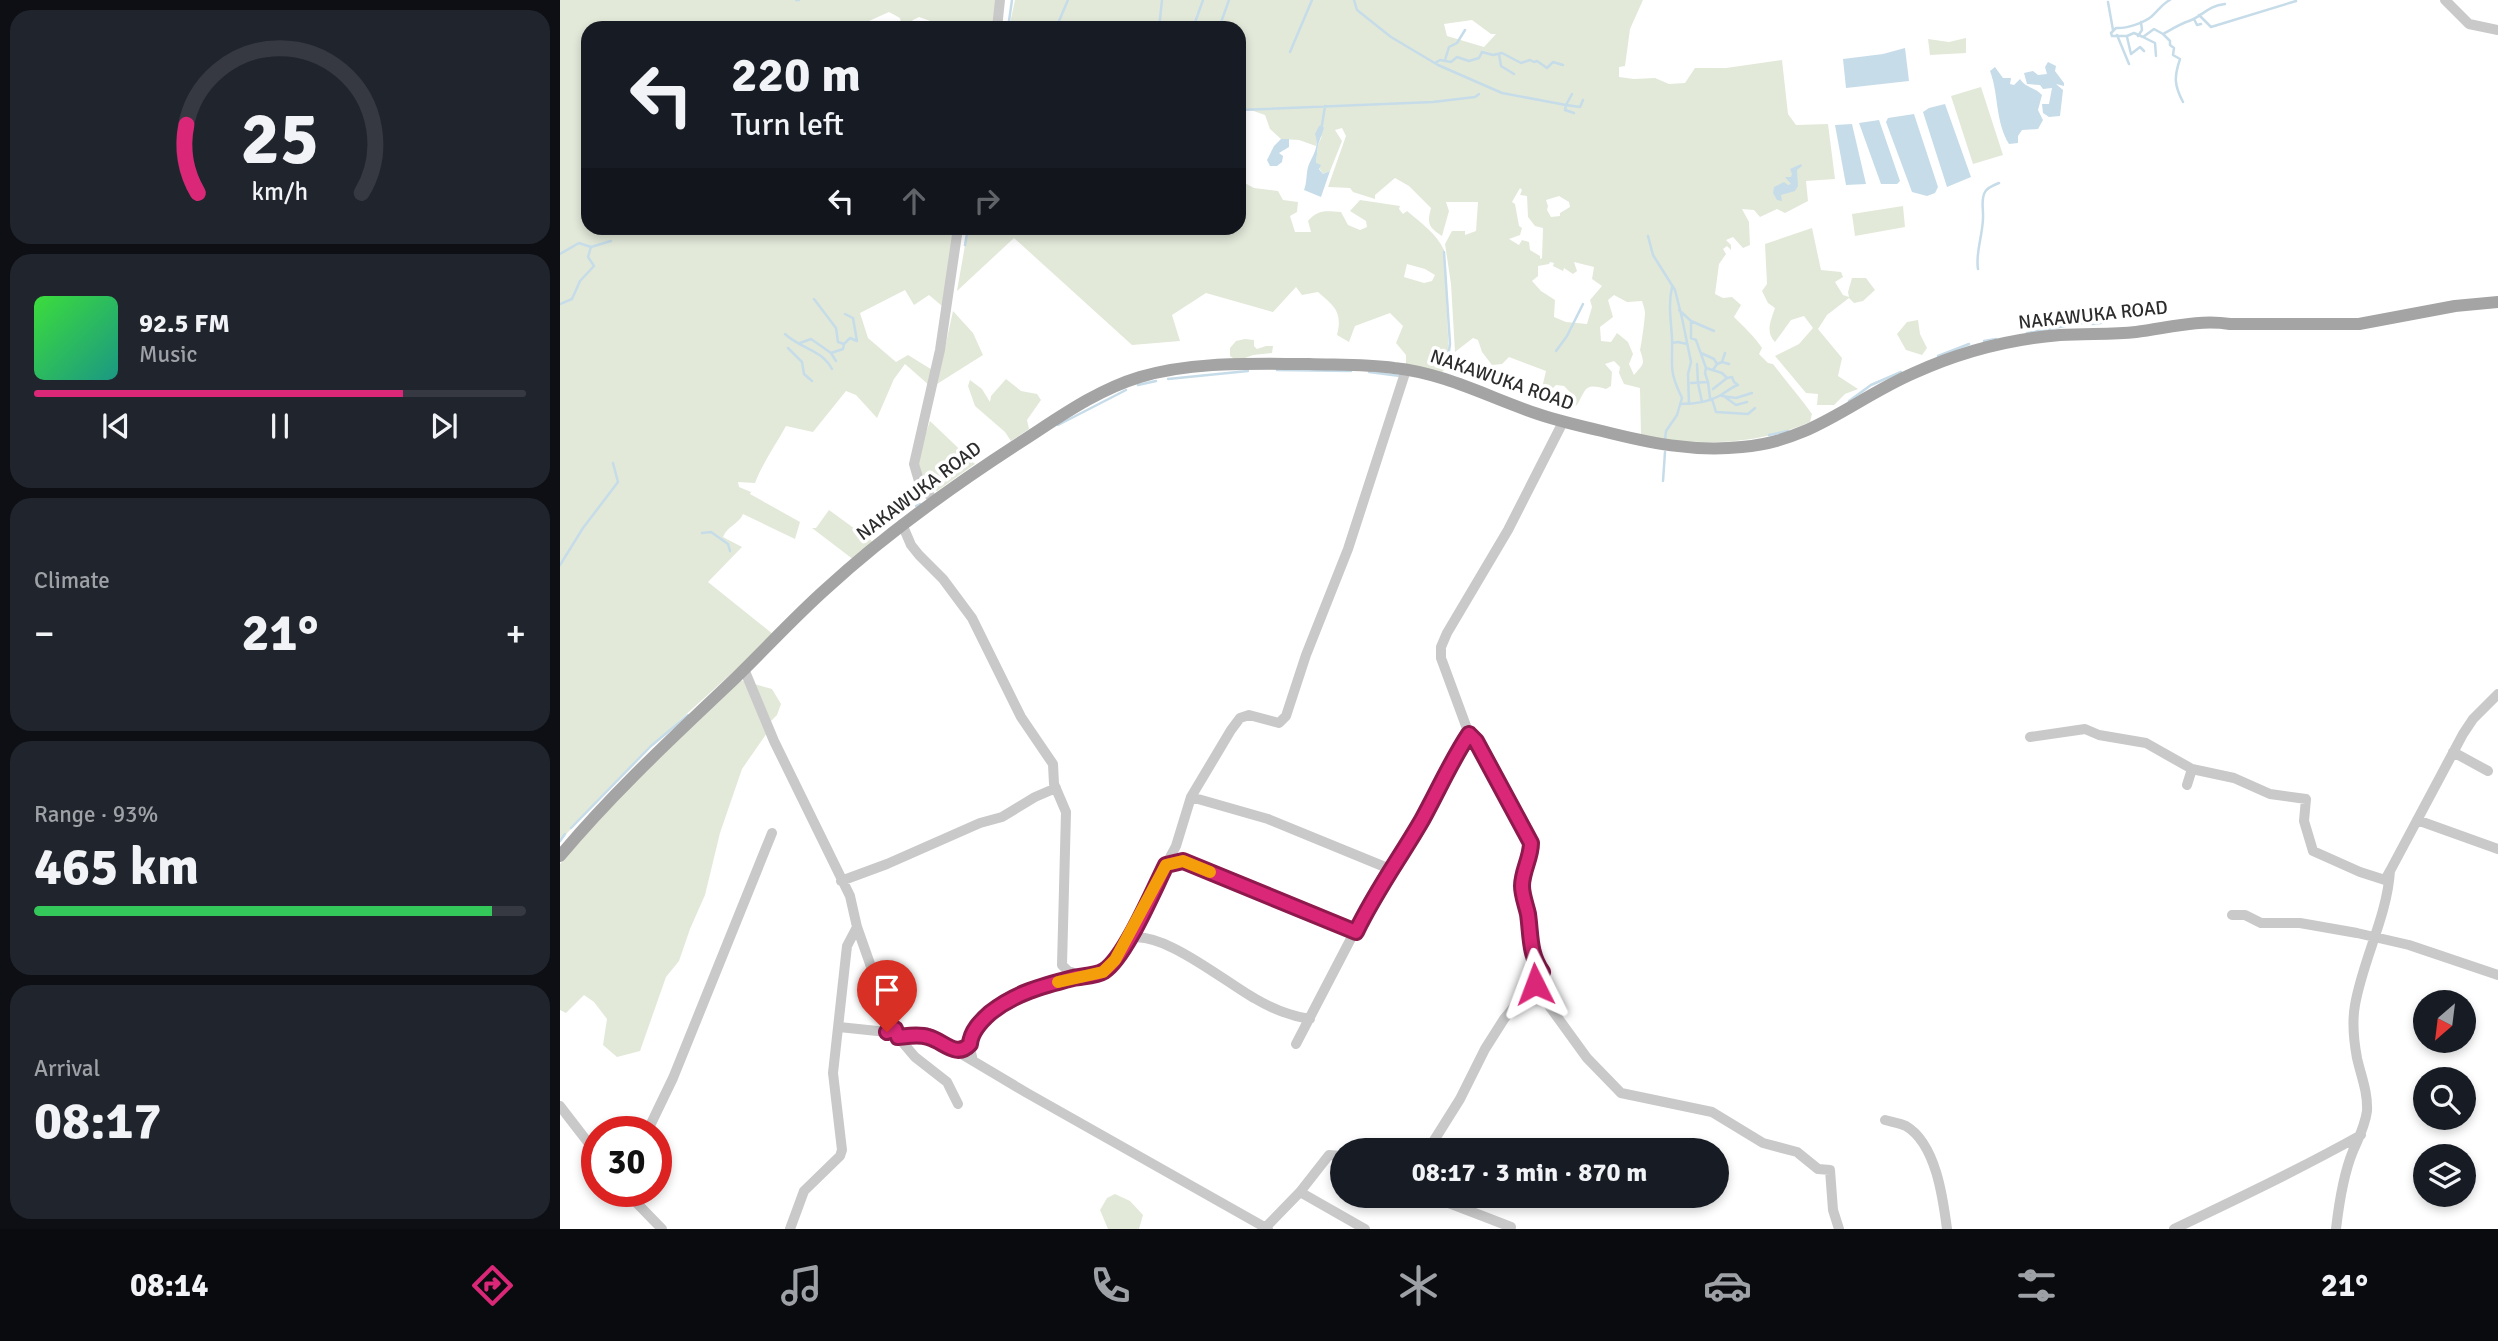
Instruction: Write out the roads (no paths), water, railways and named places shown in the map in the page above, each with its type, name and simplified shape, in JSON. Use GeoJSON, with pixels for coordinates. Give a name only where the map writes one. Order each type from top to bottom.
{"type":"FeatureCollection","features":[{"type":"Feature","properties":{"kind":"main road","name":"NAKAWUKA ROAD"},"geometry":{"type":"LineString","coordinates":[[560,856],[604,803],[817,597],[902,524],[933,500],[1064,414],[1096,396],[1142,377],[1194,367],[1252,363],[1341,364],[1406,369],[1469,387],[1563,422],[1643,442],[1702,450],[1776,442],[1808,432],[1915,372],[1956,356],[2004,343],[2059,335],[2131,333],[2209,321],[2230,324],[2359,324],[2455,306],[2498,302]]}},
{"type":"Feature","properties":{"kind":"street"},"geometry":{"type":"LineString","coordinates":[[998,21],[1000,0]]}},
{"type":"Feature","properties":{"kind":"street"},"geometry":{"type":"LineString","coordinates":[[2445,0],[2469,24],[2498,30]]}},
{"type":"Feature","properties":{"kind":"street"},"geometry":{"type":"LineString","coordinates":[[933,500],[919,481],[914,464],[940,350],[957,235]]}},
{"type":"Feature","properties":{"kind":"street"},"geometry":{"type":"LineString","coordinates":[[973,1061],[971,1038],[981,1021],[1002,1004],[1033,987],[1103,972],[1115,960],[1175,846],[1191,797],[1231,730],[1240,718],[1249,715],[1279,723],[1286,716],[1306,655],[1348,549],[1406,369]]}},
{"type":"Feature","properties":{"kind":"street"},"geometry":{"type":"LineString","coordinates":[[1563,422],[1508,530],[1441,647],[1441,658],[1469,734],[1476,741],[1531,843],[1522,888],[1528,915],[1530,944],[1542,972],[1544,998],[1587,1058],[1621,1093],[1712,1112],[1763,1143],[1797,1152],[1818,1169],[1830,1170],[1833,1210],[1839,1229]]}},
{"type":"Feature","properties":{"kind":"street"},"geometry":{"type":"LineString","coordinates":[[902,524],[911,545],[943,579],[972,618],[1021,717],[1053,764],[1056,788],[1066,812],[1062,965],[1068,971],[1084,976]]}},
{"type":"Feature","properties":{"kind":"street"},"geometry":{"type":"LineString","coordinates":[[744,669],[774,741],[850,896],[857,927],[897,1033],[915,1056],[947,1082],[958,1104]]}},
{"type":"Feature","properties":{"kind":"street"},"geometry":{"type":"LineString","coordinates":[[2031,737],[2085,729],[2099,735],[2146,744],[2192,769],[2234,778],[2270,794],[2306,799],[2304,821],[2313,851],[2360,873],[2385,880],[2473,719],[2498,694]]}},
{"type":"Feature","properties":{"kind":"street"},"geometry":{"type":"LineString","coordinates":[[1296,1044],[1370,902],[1441,788],[1456,753],[1469,734]]}},
{"type":"Feature","properties":{"kind":"street"},"geometry":{"type":"LineString","coordinates":[[2453,752],[2488,771]]}},
{"type":"Feature","properties":{"kind":"street"},"geometry":{"type":"LineString","coordinates":[[2187,785],[2192,769]]}},
{"type":"Feature","properties":{"kind":"street"},"geometry":{"type":"LineString","coordinates":[[841,881],[980,823],[1002,817],[1056,788]]}},
{"type":"Feature","properties":{"kind":"street"},"geometry":{"type":"LineString","coordinates":[[1191,797],[1268,819],[1390,869]]}},
{"type":"Feature","properties":{"kind":"street"},"geometry":{"type":"LineString","coordinates":[[2417,820],[2498,849]]}},
{"type":"Feature","properties":{"kind":"street"},"geometry":{"type":"LineString","coordinates":[[655,1116],[673,1079],[772,833]]}},
{"type":"Feature","properties":{"kind":"street"},"geometry":{"type":"LineString","coordinates":[[1175,846],[1178,857],[1183,861],[1356,932]]}},
{"type":"Feature","properties":{"kind":"street"},"geometry":{"type":"LineString","coordinates":[[1166,865],[1183,861]]}},
{"type":"Feature","properties":{"kind":"street"},"geometry":{"type":"LineString","coordinates":[[2336,1229],[2342,1186],[2353,1150],[2362,1135],[2367,1111],[2367,1092],[2357,1056],[2354,1031],[2355,1006],[2389,891],[2390,871]]}},
{"type":"Feature","properties":{"kind":"street"},"geometry":{"type":"LineString","coordinates":[[2232,915],[2245,915],[2261,923],[2300,923],[2374,937],[2409,945],[2498,975]]}},
{"type":"Feature","properties":{"kind":"street"},"geometry":{"type":"LineString","coordinates":[[1136,924],[1141,936]]}},
{"type":"Feature","properties":{"kind":"street"},"geometry":{"type":"LineString","coordinates":[[790,1229],[804,1191],[840,1156],[842,1150],[833,1073],[847,946],[857,927]]}},
{"type":"Feature","properties":{"kind":"street"},"geometry":{"type":"LineString","coordinates":[[1127,939],[1141,936],[1190,956],[1256,1000],[1271,1005],[1282,1013],[1310,1019]]}},
{"type":"Feature","properties":{"kind":"street"},"geometry":{"type":"LineString","coordinates":[[1436,1138],[1504,1019],[1542,972]]}},
{"type":"Feature","properties":{"kind":"street"},"geometry":{"type":"LineString","coordinates":[[839,1027],[928,1037],[1267,1228],[1330,1155]]}},
{"type":"Feature","properties":{"kind":"street"},"geometry":{"type":"LineString","coordinates":[[956,1051],[970,1044]]}},
{"type":"Feature","properties":{"kind":"street"},"geometry":{"type":"LineString","coordinates":[[560,1106],[581,1133]]}},
{"type":"Feature","properties":{"kind":"street"},"geometry":{"type":"LineString","coordinates":[[1885,1120],[1904,1125],[1922,1143],[1941,1184],[1947,1229]]}},
{"type":"Feature","properties":{"kind":"street"},"geometry":{"type":"LineString","coordinates":[[2174,1229],[2294,1172],[2362,1135]]}},
{"type":"Feature","properties":{"kind":"street"},"geometry":{"type":"LineString","coordinates":[[1300,1192],[1365,1229]]}},
{"type":"Feature","properties":{"kind":"street"},"geometry":{"type":"LineString","coordinates":[[641,1207],[662,1229]]}},
{"type":"Feature","properties":{"kind":"street"},"geometry":{"type":"LineString","coordinates":[[1462,1208],[1511,1227]]}},
{"type":"Feature","properties":{"kind":"water"},"geometry":{"type":"Polygon","coordinates":[[[1905,48],[1909,81],[1846,88],[1843,59],[1905,48]]]}},
{"type":"Feature","properties":{"kind":"water"},"geometry":{"type":"Polygon","coordinates":[[[2048,62],[2056,66],[2055,71],[2064,83],[2064,86],[2056,84],[2063,90],[2060,116],[2049,117],[2043,113],[2042,104],[2049,104],[2052,88],[2043,89],[2040,85],[2027,84],[2024,73],[2033,71],[2038,75],[2047,74],[2045,67],[2048,62]]]}},
{"type":"Feature","properties":{"kind":"water"},"geometry":{"type":"Polygon","coordinates":[[[1995,67],[2003,78],[2011,78],[2010,84],[2014,85],[2020,79],[2042,95],[2038,110],[2043,120],[2038,129],[2022,130],[2018,143],[2009,144],[2001,126],[1990,71],[1995,67]]]}},
{"type":"Feature","properties":{"kind":"water"},"geometry":{"type":"Polygon","coordinates":[[[1945,104],[1971,177],[1947,187],[1923,112],[1945,104]]]}},
{"type":"Feature","properties":{"kind":"water"},"geometry":{"type":"Polygon","coordinates":[[[1914,114],[1938,187],[1935,193],[1927,196],[1912,192],[1886,122],[1888,118],[1914,114]]]}},
{"type":"Feature","properties":{"kind":"water"},"geometry":{"type":"Polygon","coordinates":[[[1879,120],[1900,181],[1897,184],[1881,184],[1859,123],[1879,120]]]}},
{"type":"Feature","properties":{"kind":"water"},"geometry":{"type":"Polygon","coordinates":[[[1852,124],[1866,184],[1846,185],[1835,125],[1852,124]]]}},
{"type":"Feature","properties":{"kind":"water"},"geometry":{"type":"Polygon","coordinates":[[[1322,125],[1324,128],[1316,163],[1321,165],[1319,169],[1323,174],[1330,171],[1321,197],[1304,190],[1308,167],[1316,147],[1315,134],[1322,125]]]}},
{"type":"Feature","properties":{"kind":"water"},"geometry":{"type":"Polygon","coordinates":[[[1281,139],[1289,139],[1289,147],[1279,153],[1283,156],[1282,162],[1277,166],[1270,166],[1267,160],[1281,139]]]}},
{"type":"Feature","properties":{"kind":"water"},"geometry":{"type":"Polygon","coordinates":[[[1801,164],[1797,170],[1798,186],[1795,191],[1781,195],[1782,201],[1777,200],[1773,193],[1774,187],[1784,182],[1791,184],[1785,177],[1791,177],[1790,169],[1801,164]]]}},
{"type":"Feature","properties":{"kind":"waterway"},"geometry":{"type":"LineString","coordinates":[[1009,21],[1012,0]]}},
{"type":"Feature","properties":{"kind":"waterway"},"geometry":{"type":"LineString","coordinates":[[1059,21],[1068,0]]}},
{"type":"Feature","properties":{"kind":"waterway"},"geometry":{"type":"LineString","coordinates":[[1160,21],[1162,0]]}},
{"type":"Feature","properties":{"kind":"waterway"},"geometry":{"type":"LineString","coordinates":[[1196,21],[1203,0]]}},
{"type":"Feature","properties":{"kind":"waterway"},"geometry":{"type":"LineString","coordinates":[[1222,21],[1229,0]]}},
{"type":"Feature","properties":{"kind":"waterway"},"geometry":{"type":"LineString","coordinates":[[1290,52],[1312,0]]}},
{"type":"Feature","properties":{"kind":"waterway"},"geometry":{"type":"LineString","coordinates":[[1354,0],[1357,10],[1391,37],[1438,65],[1502,93],[1566,105],[1565,110],[1574,113]]}},
{"type":"Feature","properties":{"kind":"waterway"},"geometry":{"type":"LineString","coordinates":[[2111,33],[2116,28],[2129,27],[2148,19],[2170,0]]}},
{"type":"Feature","properties":{"kind":"waterway"},"geometry":{"type":"LineString","coordinates":[[2199,15],[2211,27],[2296,1]]}},
{"type":"Feature","properties":{"kind":"waterway"},"geometry":{"type":"LineString","coordinates":[[2108,2],[2113,30]]}},
{"type":"Feature","properties":{"kind":"waterway"},"geometry":{"type":"LineString","coordinates":[[2111,33],[2112,36],[2134,33],[2143,37],[2154,29],[2163,34],[2225,4]]}},
{"type":"Feature","properties":{"kind":"waterway"},"geometry":{"type":"LineString","coordinates":[[2194,19],[2197,25],[2201,24]]}},
{"type":"Feature","properties":{"kind":"waterway"},"geometry":{"type":"LineString","coordinates":[[2138,36],[2142,30],[2141,22]]}},
{"type":"Feature","properties":{"kind":"waterway"},"geometry":{"type":"LineString","coordinates":[[1445,60],[1449,47],[1457,43],[1465,30]]}},
{"type":"Feature","properties":{"kind":"waterway"},"geometry":{"type":"LineString","coordinates":[[2163,34],[2174,48],[2173,55],[2180,59],[2176,81],[2183,102]]}},
{"type":"Feature","properties":{"kind":"waterway"},"geometry":{"type":"LineString","coordinates":[[2117,35],[2129,64]]}},
{"type":"Feature","properties":{"kind":"waterway"},"geometry":{"type":"LineString","coordinates":[[2127,37],[2131,54],[2140,47],[2144,51]]}},
{"type":"Feature","properties":{"kind":"waterway"},"geometry":{"type":"LineString","coordinates":[[2143,37],[2155,43],[2156,56]]}},
{"type":"Feature","properties":{"kind":"waterway"},"geometry":{"type":"LineString","coordinates":[[1435,63],[1440,60],[1451,62],[1457,57],[1469,61],[1479,58],[1482,52],[1493,55],[1502,53],[1521,63],[1537,61],[1547,68],[1553,62],[1563,65]]}},
{"type":"Feature","properties":{"kind":"waterway"},"geometry":{"type":"LineString","coordinates":[[1499,54],[1501,66],[1514,74]]}},
{"type":"Feature","properties":{"kind":"waterway"},"geometry":{"type":"LineString","coordinates":[[1246,110],[1433,102],[1475,97],[1479,94]]}},
{"type":"Feature","properties":{"kind":"waterway"},"geometry":{"type":"LineString","coordinates":[[1572,94],[1566,105],[1580,107],[1583,100]]}},
{"type":"Feature","properties":{"kind":"waterway"},"geometry":{"type":"LineString","coordinates":[[1322,125],[1325,106]]}},
{"type":"Feature","properties":{"kind":"waterway"},"geometry":{"type":"LineString","coordinates":[[1978,269],[1983,197],[1991,186],[1999,183]]}},
{"type":"Feature","properties":{"kind":"waterway"},"geometry":{"type":"LineString","coordinates":[[965,245],[967,235]]}},
{"type":"Feature","properties":{"kind":"waterway"},"geometry":{"type":"LineString","coordinates":[[1648,236],[1653,255],[1675,290],[1682,318],[1691,362],[1688,374],[1689,404]]}},
{"type":"Feature","properties":{"kind":"waterway"},"geometry":{"type":"LineString","coordinates":[[560,304],[572,299],[580,281],[594,266],[588,257],[591,247],[611,241]]}},
{"type":"Feature","properties":{"kind":"waterway"},"geometry":{"type":"LineString","coordinates":[[560,254],[579,243],[591,247]]}},
{"type":"Feature","properties":{"kind":"waterway"},"geometry":{"type":"LineString","coordinates":[[1444,252],[1450,344],[1447,365]]}},
{"type":"Feature","properties":{"kind":"waterway"},"geometry":{"type":"LineString","coordinates":[[1665,440],[1666,431],[1677,415],[1682,398],[1672,368],[1672,287]]}},
{"type":"Feature","properties":{"kind":"waterway"},"geometry":{"type":"LineString","coordinates":[[814,299],[836,328],[838,342],[844,344],[850,338],[857,341],[853,318],[845,314]]}},
{"type":"Feature","properties":{"kind":"waterway"},"geometry":{"type":"LineString","coordinates":[[1556,351],[1583,304]]}},
{"type":"Feature","properties":{"kind":"waterway"},"geometry":{"type":"LineString","coordinates":[[1679,310],[1691,321],[1714,331]]}},
{"type":"Feature","properties":{"kind":"waterway"},"geometry":{"type":"LineString","coordinates":[[1680,404],[1710,400],[1738,385],[1732,377],[1727,378],[1722,373],[1706,368],[1696,340],[1691,338],[1691,321]]}},
{"type":"Feature","properties":{"kind":"waterway"},"geometry":{"type":"LineString","coordinates":[[2027,333],[2082,323]]}},
{"type":"Feature","properties":{"kind":"waterway"},"geometry":{"type":"LineString","coordinates":[[2092,324],[2101,323]]}},
{"type":"Feature","properties":{"kind":"waterway"},"geometry":{"type":"LineString","coordinates":[[785,334],[817,353],[832,369]]}},
{"type":"Feature","properties":{"kind":"waterway"},"geometry":{"type":"LineString","coordinates":[[800,343],[811,339],[831,353],[836,361]]}},
{"type":"Feature","properties":{"kind":"waterway"},"geometry":{"type":"LineString","coordinates":[[1984,341],[1996,339]]}},
{"type":"Feature","properties":{"kind":"waterway"},"geometry":{"type":"LineString","coordinates":[[1672,343],[1687,344]]}},
{"type":"Feature","properties":{"kind":"waterway"},"geometry":{"type":"LineString","coordinates":[[831,353],[843,349],[844,344]]}},
{"type":"Feature","properties":{"kind":"waterway"},"geometry":{"type":"LineString","coordinates":[[1938,356],[1969,344]]}},
{"type":"Feature","properties":{"kind":"waterway"},"geometry":{"type":"LineString","coordinates":[[788,348],[802,362],[804,374],[812,381]]}},
{"type":"Feature","properties":{"kind":"waterway"},"geometry":{"type":"LineString","coordinates":[[1701,353],[1714,359],[1717,364],[1713,370]]}},
{"type":"Feature","properties":{"kind":"waterway"},"geometry":{"type":"LineString","coordinates":[[1722,362],[1725,353]]}},
{"type":"Feature","properties":{"kind":"waterway"},"geometry":{"type":"LineString","coordinates":[[1697,364],[1702,402]]}},
{"type":"Feature","properties":{"kind":"waterway"},"geometry":{"type":"LineString","coordinates":[[1717,364],[1729,364]]}},
{"type":"Feature","properties":{"kind":"waterway"},"geometry":{"type":"LineString","coordinates":[[1706,368],[1710,398]]}},
{"type":"Feature","properties":{"kind":"waterway"},"geometry":{"type":"LineString","coordinates":[[1277,370],[1351,371]]}},
{"type":"Feature","properties":{"kind":"waterway"},"geometry":{"type":"LineString","coordinates":[[1168,379],[1248,371]]}},
{"type":"Feature","properties":{"kind":"waterway"},"geometry":{"type":"LineString","coordinates":[[1369,372],[1400,376]]}},
{"type":"Feature","properties":{"kind":"waterway"},"geometry":{"type":"LineString","coordinates":[[1849,401],[1871,385],[1901,372]]}},
{"type":"Feature","properties":{"kind":"waterway"},"geometry":{"type":"LineString","coordinates":[[1713,389],[1727,378]]}},
{"type":"Feature","properties":{"kind":"waterway"},"geometry":{"type":"LineString","coordinates":[[1138,385],[1156,381]]}},
{"type":"Feature","properties":{"kind":"waterway"},"geometry":{"type":"LineString","coordinates":[[1691,383],[1708,382]]}},
{"type":"Feature","properties":{"kind":"waterway"},"geometry":{"type":"LineString","coordinates":[[1058,425],[1126,390]]}},
{"type":"Feature","properties":{"kind":"waterway"},"geometry":{"type":"LineString","coordinates":[[1722,396],[1736,398],[1752,393]]}},
{"type":"Feature","properties":{"kind":"waterway"},"geometry":{"type":"LineString","coordinates":[[1725,397],[1736,405],[1747,402]]}},
{"type":"Feature","properties":{"kind":"waterway"},"geometry":{"type":"LineString","coordinates":[[1712,399],[1716,412],[1748,414],[1755,408]]}},
{"type":"Feature","properties":{"kind":"waterway"},"geometry":{"type":"LineString","coordinates":[[1769,435],[1788,431]]}},
{"type":"Feature","properties":{"kind":"waterway"},"geometry":{"type":"LineString","coordinates":[[1663,481],[1665,452]]}},
{"type":"Feature","properties":{"kind":"waterway"},"geometry":{"type":"LineString","coordinates":[[560,565],[583,528],[618,482],[613,463]]}},
{"type":"Feature","properties":{"kind":"waterway"},"geometry":{"type":"LineString","coordinates":[[916,506],[920,504]]}},
{"type":"Feature","properties":{"kind":"waterway"},"geometry":{"type":"LineString","coordinates":[[702,533],[711,532],[728,544],[730,551]]}},
{"type":"Feature","properties":{"kind":"waterway"},"geometry":{"type":"LineString","coordinates":[[571,828],[651,746],[688,715]]}},
{"type":"Feature","properties":{"kind":"waterway"},"geometry":{"type":"LineString","coordinates":[[560,841],[565,834]]}}]}
